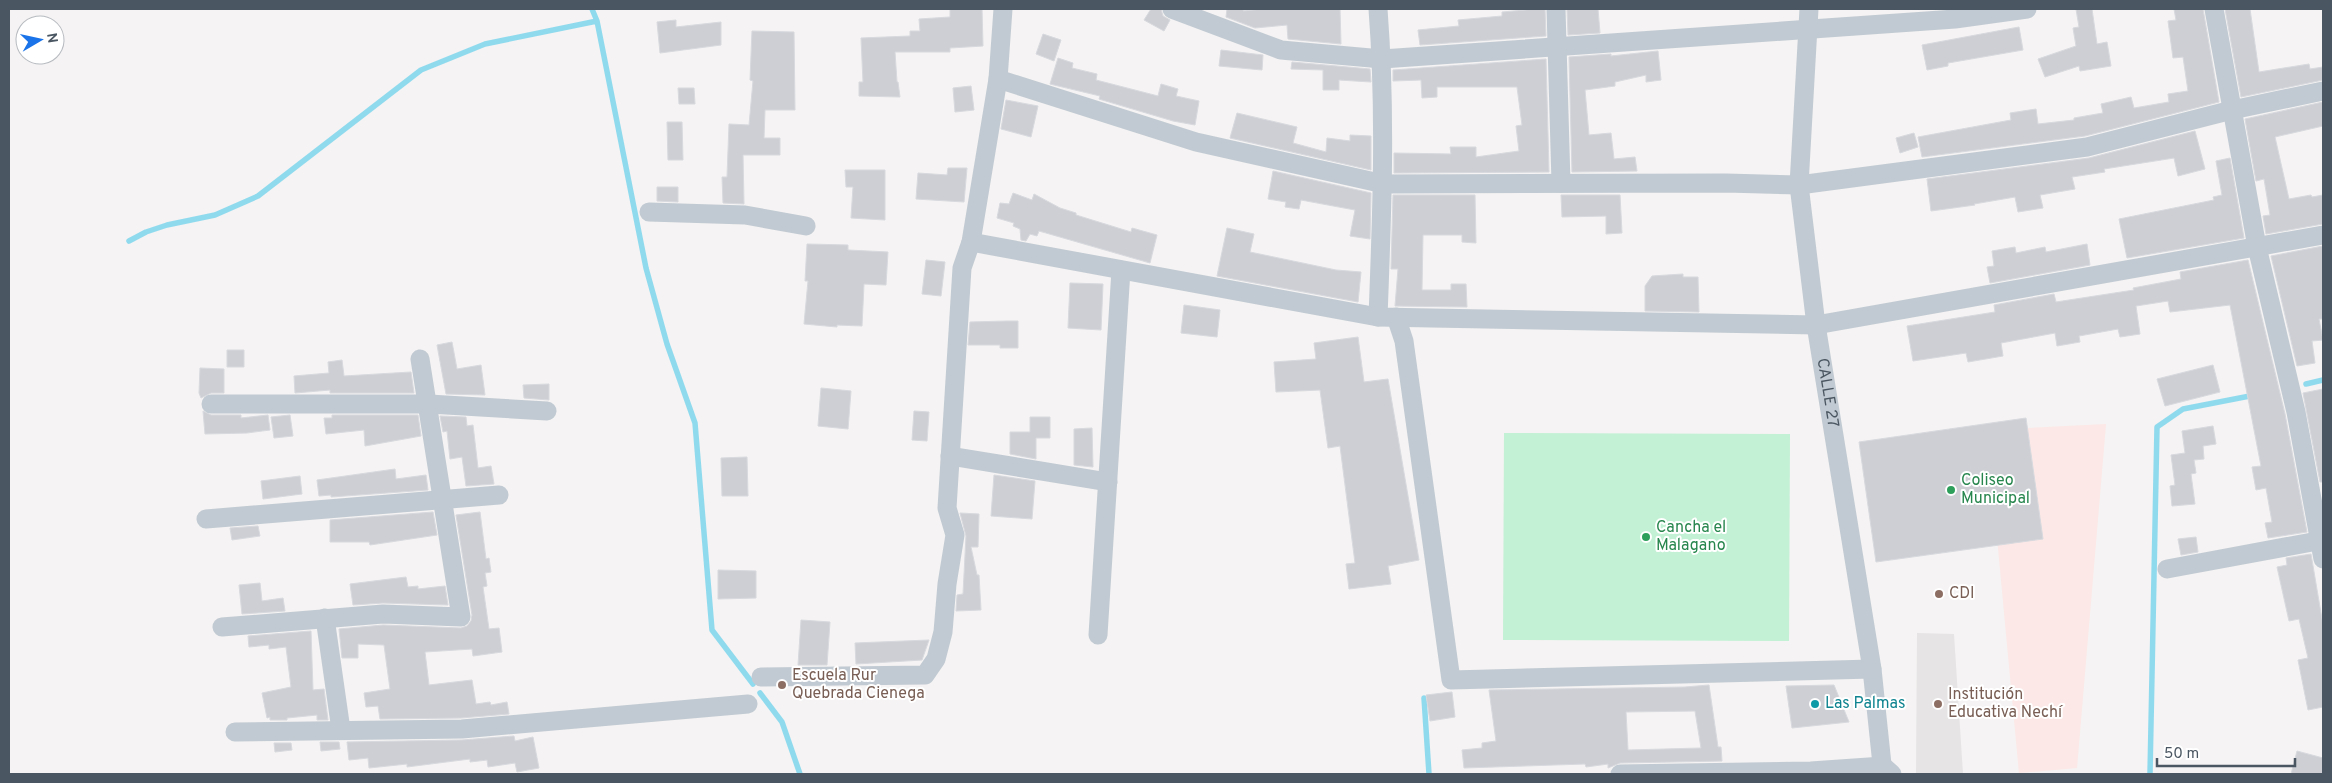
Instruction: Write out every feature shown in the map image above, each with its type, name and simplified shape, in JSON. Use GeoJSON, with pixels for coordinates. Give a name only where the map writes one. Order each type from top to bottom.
{"type":"FeatureCollection","features":[{"type":"Feature","properties":{"kind":"street"},"geometry":{"type":"LineString","coordinates":[[761,677],[924,676],[936,659],[943,632],[947,584],[955,535],[947,508],[962,268],[971,242],[998,79],[1003,9]]}},
{"type":"Feature","properties":{"kind":"street"},"geometry":{"type":"LineString","coordinates":[[1172,9],[1281,50],[1382,59],[1558,47],[1809,18],[1954,14],[2027,9]]}},
{"type":"Feature","properties":{"kind":"street"},"geometry":{"type":"LineString","coordinates":[[1378,9],[1382,59],[1387,317],[1404,341],[1451,680],[1872,669]]}},
{"type":"Feature","properties":{"kind":"street"},"geometry":{"type":"LineString","coordinates":[[1556,9],[1561,183]]}},
{"type":"Feature","properties":{"kind":"street"},"geometry":{"type":"LineString","coordinates":[[2214,9],[2257,247],[2296,412],[2322,540],[2323,559]]}},
{"type":"Feature","properties":{"kind":"street","name":"CALLE 27"},"geometry":{"type":"LineString","coordinates":[[1809,18],[1799,185],[1816,325],[1872,669],[1886,772]]}},
{"type":"Feature","properties":{"kind":"street"},"geometry":{"type":"LineString","coordinates":[[998,79],[1196,142],[1384,184],[1726,183],[1799,185],[2087,147],[2232,110],[2323,91]]}},
{"type":"Feature","properties":{"kind":"street"},"geometry":{"type":"LineString","coordinates":[[649,212],[745,214],[806,226]]}},
{"type":"Feature","properties":{"kind":"street"},"geometry":{"type":"LineString","coordinates":[[971,242],[1387,317],[1816,325],[2323,235]]}},
{"type":"Feature","properties":{"kind":"street"},"geometry":{"type":"LineString","coordinates":[[1098,635],[1121,270]]}},
{"type":"Feature","properties":{"kind":"street"},"geometry":{"type":"LineString","coordinates":[[222,627],[383,614],[461,617],[429,404],[420,359]]}},
{"type":"Feature","properties":{"kind":"street"},"geometry":{"type":"LineString","coordinates":[[211,404],[429,404],[547,412]]}},
{"type":"Feature","properties":{"kind":"street"},"geometry":{"type":"LineString","coordinates":[[950,456],[1108,482]]}},
{"type":"Feature","properties":{"kind":"street"},"geometry":{"type":"LineString","coordinates":[[206,519],[499,495]]}},
{"type":"Feature","properties":{"kind":"street"},"geometry":{"type":"LineString","coordinates":[[2167,569],[2322,540]]}},
{"type":"Feature","properties":{"kind":"street"},"geometry":{"type":"LineString","coordinates":[[325,618],[341,730]]}},
{"type":"Feature","properties":{"kind":"street"},"geometry":{"type":"LineString","coordinates":[[235,732],[462,729],[748,704]]}},
{"type":"Feature","properties":{"kind":"street"},"geometry":{"type":"LineString","coordinates":[[1620,774],[1886,772]]}},
{"type":"Feature","properties":{"kind":"shaded area"},"geometry":{"type":"Polygon","coordinates":[[[2106,424],[2077,768],[2019,773],[1987,430],[2106,424]]]}},
{"type":"Feature","properties":{"kind":"shaded area","name":"Institución Educativa Nechí"},"geometry":{"type":"Polygon","coordinates":[[[1917,633],[1954,634],[1963,774],[1916,774],[1917,633]]]}},
{"type":"Feature","properties":{"kind":"green space","name":"Cancha el Malagano"},"geometry":{"type":"Polygon","coordinates":[[[1504,433],[1790,434],[1789,641],[1503,640],[1504,433]]]}},
{"type":"Feature","properties":{"kind":"building"},"geometry":{"type":"Polygon","coordinates":[[[950,9],[982,9],[983,46],[950,48],[950,52],[895,52],[900,97],[859,96],[859,82],[863,82],[861,38],[910,36],[910,31],[920,31],[919,19],[950,17],[950,9]]]}},
{"type":"Feature","properties":{"kind":"building"},"geometry":{"type":"Polygon","coordinates":[[[1151,9],[1161,9],[1163,16],[1170,20],[1164,31],[1144,20],[1151,9]]]}},
{"type":"Feature","properties":{"kind":"building"},"geometry":{"type":"Polygon","coordinates":[[[1227,9],[1244,9],[1243,11],[1263,9],[1340,9],[1341,44],[1288,39],[1287,25],[1255,28],[1226,17],[1227,9]]]}},
{"type":"Feature","properties":{"kind":"building"},"geometry":{"type":"Polygon","coordinates":[[[1545,9],[1546,36],[1420,45],[1418,30],[1459,26],[1458,20],[1502,16],[1502,12],[1545,9]]]}},
{"type":"Feature","properties":{"kind":"building"},"geometry":{"type":"Polygon","coordinates":[[[1567,9],[1598,9],[1600,33],[1568,35],[1567,9]]]}},
{"type":"Feature","properties":{"kind":"building"},"geometry":{"type":"Polygon","coordinates":[[[2076,9],[2092,9],[2097,44],[2107,42],[2111,66],[2080,71],[2079,66],[2045,77],[2038,59],[2076,46],[2073,28],[2079,27],[2076,9]]]}},
{"type":"Feature","properties":{"kind":"building"},"geometry":{"type":"Polygon","coordinates":[[[2174,9],[2203,9],[2219,102],[2085,136],[1922,157],[1918,137],[2011,120],[2010,113],[2036,109],[2038,124],[2074,120],[2074,118],[2103,113],[2101,104],[2131,97],[2134,108],[2169,102],[2168,94],[2188,91],[2183,57],[2173,58],[2168,21],[2176,20],[2174,9]]]}},
{"type":"Feature","properties":{"kind":"building"},"geometry":{"type":"Polygon","coordinates":[[[2225,9],[2250,9],[2259,72],[2309,64],[2310,69],[2323,67],[2323,80],[2241,97],[2225,9]]]}},
{"type":"Feature","properties":{"kind":"building"},"geometry":{"type":"Polygon","coordinates":[[[676,20],[676,27],[721,22],[721,45],[660,53],[657,22],[676,20]]]}},
{"type":"Feature","properties":{"kind":"building"},"geometry":{"type":"Polygon","coordinates":[[[2019,27],[2023,50],[1948,63],[1948,66],[1927,70],[1922,45],[2019,27]]]}},
{"type":"Feature","properties":{"kind":"building"},"geometry":{"type":"Polygon","coordinates":[[[752,31],[794,32],[795,110],[765,110],[764,138],[780,138],[780,155],[743,155],[744,204],[723,203],[722,177],[727,177],[729,124],[749,125],[753,81],[750,80],[752,31]]]}},
{"type":"Feature","properties":{"kind":"building"},"geometry":{"type":"Polygon","coordinates":[[[1043,34],[1061,40],[1054,61],[1036,54],[1043,34]]]}},
{"type":"Feature","properties":{"kind":"building"},"geometry":{"type":"Polygon","coordinates":[[[1221,50],[1263,55],[1262,70],[1219,66],[1221,50]]]}},
{"type":"Feature","properties":{"kind":"building"},"geometry":{"type":"Polygon","coordinates":[[[1658,51],[1661,80],[1646,82],[1646,75],[1615,82],[1615,86],[1585,90],[1589,135],[1611,133],[1614,159],[1635,157],[1637,171],[1572,172],[1569,57],[1611,54],[1611,56],[1658,51]]]}},
{"type":"Feature","properties":{"kind":"building"},"geometry":{"type":"Polygon","coordinates":[[[1058,58],[1073,63],[1072,68],[1097,74],[1096,80],[1158,96],[1161,84],[1178,89],[1176,96],[1199,101],[1195,125],[1173,121],[1099,99],[1100,96],[1050,84],[1058,58]]]}},
{"type":"Feature","properties":{"kind":"building"},"geometry":{"type":"Polygon","coordinates":[[[1546,59],[1549,172],[1394,173],[1394,153],[1451,154],[1450,147],[1476,147],[1476,157],[1519,151],[1516,126],[1522,125],[1517,87],[1437,87],[1437,97],[1422,98],[1421,80],[1393,81],[1393,70],[1546,59]]]}},
{"type":"Feature","properties":{"kind":"building"},"geometry":{"type":"Polygon","coordinates":[[[1292,62],[1370,69],[1371,82],[1339,80],[1339,90],[1323,90],[1323,70],[1291,69],[1292,62]]]}},
{"type":"Feature","properties":{"kind":"building"},"geometry":{"type":"Polygon","coordinates":[[[971,86],[974,110],[955,112],[953,88],[971,86]]]}},
{"type":"Feature","properties":{"kind":"building"},"geometry":{"type":"Polygon","coordinates":[[[678,88],[694,88],[695,104],[679,104],[678,88]]]}},
{"type":"Feature","properties":{"kind":"building"},"geometry":{"type":"Polygon","coordinates":[[[1006,100],[1038,106],[1031,137],[1001,129],[1006,100]]]}},
{"type":"Feature","properties":{"kind":"building"},"geometry":{"type":"Polygon","coordinates":[[[2323,102],[2323,126],[2275,137],[2289,199],[2323,195],[2323,224],[2266,234],[2263,216],[2270,215],[2264,179],[2256,181],[2245,119],[2323,102]]]}},
{"type":"Feature","properties":{"kind":"building"},"geometry":{"type":"Polygon","coordinates":[[[1237,113],[1297,127],[1293,143],[1326,152],[1327,138],[1350,141],[1350,135],[1371,136],[1371,170],[1230,138],[1237,113]]]}},
{"type":"Feature","properties":{"kind":"building"},"geometry":{"type":"Polygon","coordinates":[[[667,122],[682,122],[683,160],[668,160],[667,122]]]}},
{"type":"Feature","properties":{"kind":"building"},"geometry":{"type":"Polygon","coordinates":[[[2195,131],[2205,169],[2178,176],[2174,158],[2104,169],[2105,172],[2072,177],[2075,189],[2040,195],[2043,208],[2018,212],[2015,197],[1931,211],[1927,179],[2089,158],[2195,131]]]}},
{"type":"Feature","properties":{"kind":"building"},"geometry":{"type":"Polygon","coordinates":[[[1914,133],[1918,147],[1900,153],[1896,138],[1914,133]]]}},
{"type":"Feature","properties":{"kind":"building"},"geometry":{"type":"Polygon","coordinates":[[[2230,158],[2244,238],[2127,258],[2119,219],[2214,200],[2213,197],[2222,195],[2216,161],[2230,158]]]}},
{"type":"Feature","properties":{"kind":"building"},"geometry":{"type":"Polygon","coordinates":[[[948,168],[967,168],[964,202],[916,199],[918,173],[947,175],[948,168]]]}},
{"type":"Feature","properties":{"kind":"building"},"geometry":{"type":"Polygon","coordinates":[[[845,170],[885,170],[885,220],[851,218],[853,187],[846,187],[845,170]]]}},
{"type":"Feature","properties":{"kind":"building"},"geometry":{"type":"Polygon","coordinates":[[[1273,171],[1371,193],[1370,239],[1350,236],[1355,210],[1301,200],[1299,209],[1285,207],[1286,202],[1268,199],[1273,171]]]}},
{"type":"Feature","properties":{"kind":"building"},"geometry":{"type":"Polygon","coordinates":[[[657,187],[678,187],[678,202],[657,201],[657,187]]]}},
{"type":"Feature","properties":{"kind":"building"},"geometry":{"type":"Polygon","coordinates":[[[1013,193],[1032,200],[1034,194],[1060,208],[1076,213],[1076,215],[1131,232],[1132,228],[1157,235],[1150,263],[1039,231],[1037,236],[1030,234],[1026,241],[1021,240],[1020,229],[1013,226],[1014,223],[997,218],[1000,203],[1009,204],[1013,193]]]}},
{"type":"Feature","properties":{"kind":"building"},"geometry":{"type":"Polygon","coordinates":[[[1393,195],[1475,195],[1476,243],[1462,242],[1462,235],[1423,235],[1422,290],[1451,290],[1451,284],[1466,284],[1467,307],[1395,306],[1398,269],[1391,269],[1393,195]]]}},
{"type":"Feature","properties":{"kind":"building"},"geometry":{"type":"Polygon","coordinates":[[[1561,195],[1620,195],[1622,233],[1606,234],[1606,216],[1562,217],[1561,195]]]}},
{"type":"Feature","properties":{"kind":"building"},"geometry":{"type":"Polygon","coordinates":[[[1227,228],[1254,234],[1250,252],[1336,270],[1361,272],[1358,302],[1217,276],[1227,228]]]}},
{"type":"Feature","properties":{"kind":"building"},"geometry":{"type":"Polygon","coordinates":[[[807,244],[848,245],[848,250],[888,252],[886,285],[864,284],[862,326],[837,325],[837,327],[804,324],[808,281],[805,281],[807,244]]]}},
{"type":"Feature","properties":{"kind":"building"},"geometry":{"type":"Polygon","coordinates":[[[2087,244],[2090,265],[1990,283],[1987,267],[1994,266],[1992,251],[2015,247],[2016,253],[2045,247],[2046,252],[2087,244]]]}},
{"type":"Feature","properties":{"kind":"building"},"geometry":{"type":"Polygon","coordinates":[[[2323,246],[2323,319],[2319,319],[2323,340],[2312,341],[2315,363],[2297,366],[2271,256],[2323,246]]]}},
{"type":"Feature","properties":{"kind":"building"},"geometry":{"type":"Polygon","coordinates":[[[926,260],[945,262],[941,296],[922,294],[926,260]]]}},
{"type":"Feature","properties":{"kind":"building"},"geometry":{"type":"Polygon","coordinates":[[[2248,260],[2285,414],[2307,532],[2268,538],[2265,523],[2272,522],[2266,488],[2256,490],[2252,467],[2261,466],[2230,305],[2170,312],[2168,301],[2136,306],[2140,334],[2120,337],[2118,329],[2079,336],[2080,342],[2057,346],[2055,333],[2001,343],[2003,356],[1968,362],[1966,353],[1913,361],[1907,326],[1995,312],[1994,305],[2054,294],[2056,302],[2134,290],[2133,288],[2181,279],[2180,272],[2248,260]]]}},
{"type":"Feature","properties":{"kind":"building"},"geometry":{"type":"Polygon","coordinates":[[[1683,274],[1683,277],[1698,277],[1699,312],[1645,311],[1645,286],[1652,276],[1683,274]]]}},
{"type":"Feature","properties":{"kind":"building"},"geometry":{"type":"Polygon","coordinates":[[[1070,283],[1103,284],[1101,330],[1068,328],[1070,283]]]}},
{"type":"Feature","properties":{"kind":"building"},"geometry":{"type":"Polygon","coordinates":[[[1184,305],[1220,310],[1217,337],[1181,333],[1184,305]]]}},
{"type":"Feature","properties":{"kind":"building"},"geometry":{"type":"Polygon","coordinates":[[[1018,321],[1018,348],[1000,348],[1000,345],[968,345],[970,322],[1018,321]]]}},
{"type":"Feature","properties":{"kind":"building"},"geometry":{"type":"Polygon","coordinates":[[[1358,337],[1364,382],[1388,379],[1419,560],[1388,566],[1391,584],[1349,589],[1346,564],[1355,563],[1340,446],[1328,448],[1320,390],[1276,392],[1274,362],[1316,359],[1314,343],[1358,337]]]}},
{"type":"Feature","properties":{"kind":"building"},"geometry":{"type":"Polygon","coordinates":[[[452,342],[457,369],[481,365],[485,395],[446,394],[437,345],[452,342]]]}},
{"type":"Feature","properties":{"kind":"building"},"geometry":{"type":"Polygon","coordinates":[[[227,350],[244,350],[244,367],[227,367],[227,350]]]}},
{"type":"Feature","properties":{"kind":"building"},"geometry":{"type":"Polygon","coordinates":[[[342,360],[344,376],[411,372],[414,393],[330,393],[330,390],[295,393],[294,376],[329,373],[328,362],[342,360]]]}},
{"type":"Feature","properties":{"kind":"building"},"geometry":{"type":"Polygon","coordinates":[[[2213,365],[2220,392],[2165,406],[2157,379],[2213,365]]]}},
{"type":"Feature","properties":{"kind":"building"},"geometry":{"type":"Polygon","coordinates":[[[200,368],[224,369],[224,393],[211,393],[201,398],[199,393],[200,368]]]}},
{"type":"Feature","properties":{"kind":"building"},"geometry":{"type":"Polygon","coordinates":[[[549,384],[549,400],[524,398],[523,385],[549,384]]]}},
{"type":"Feature","properties":{"kind":"building"},"geometry":{"type":"Polygon","coordinates":[[[821,388],[851,391],[848,429],[818,426],[821,388]]]}},
{"type":"Feature","properties":{"kind":"building"},"geometry":{"type":"Polygon","coordinates":[[[2323,389],[2323,482],[2320,482],[2303,393],[2323,389]]]}},
{"type":"Feature","properties":{"kind":"building"},"geometry":{"type":"Polygon","coordinates":[[[203,411],[211,415],[241,415],[241,418],[268,415],[270,430],[247,433],[205,434],[203,411]]]}},
{"type":"Feature","properties":{"kind":"building"},"geometry":{"type":"Polygon","coordinates":[[[914,411],[929,412],[927,441],[912,440],[914,411]]]}},
{"type":"Feature","properties":{"kind":"building"},"geometry":{"type":"Polygon","coordinates":[[[290,415],[293,436],[274,438],[271,417],[290,415]]]}},
{"type":"Feature","properties":{"kind":"building"},"geometry":{"type":"Polygon","coordinates":[[[332,415],[418,415],[421,436],[365,446],[364,430],[326,434],[324,418],[332,418],[332,415]]]}},
{"type":"Feature","properties":{"kind":"building"},"geometry":{"type":"Polygon","coordinates":[[[440,416],[466,417],[467,426],[473,425],[478,468],[491,466],[494,484],[466,486],[462,457],[450,459],[447,431],[443,432],[440,416]]]}},
{"type":"Feature","properties":{"kind":"building"},"geometry":{"type":"Polygon","coordinates":[[[1030,417],[1050,417],[1050,438],[1036,438],[1036,459],[1010,454],[1010,432],[1030,432],[1030,417]]]}},
{"type":"Feature","properties":{"kind":"building","name":"Coliseo Municipal"},"geometry":{"type":"Polygon","coordinates":[[[2026,418],[2043,539],[1876,562],[1859,442],[2026,418]]]}},
{"type":"Feature","properties":{"kind":"building"},"geometry":{"type":"Polygon","coordinates":[[[2213,426],[2216,444],[2203,446],[2204,459],[2194,460],[2196,473],[2191,474],[2195,504],[2172,506],[2170,486],[2175,485],[2171,455],[2185,453],[2182,431],[2213,426]]]}},
{"type":"Feature","properties":{"kind":"building"},"geometry":{"type":"Polygon","coordinates":[[[1092,428],[1093,467],[1074,465],[1074,429],[1092,428]]]}},
{"type":"Feature","properties":{"kind":"building"},"geometry":{"type":"Polygon","coordinates":[[[747,457],[748,496],[722,496],[721,458],[747,457]]]}},
{"type":"Feature","properties":{"kind":"building"},"geometry":{"type":"Polygon","coordinates":[[[395,469],[396,479],[426,475],[428,490],[331,497],[331,495],[319,496],[317,480],[395,469]]]}},
{"type":"Feature","properties":{"kind":"building"},"geometry":{"type":"Polygon","coordinates":[[[994,475],[1035,481],[1032,519],[991,516],[994,475]]]}},
{"type":"Feature","properties":{"kind":"building"},"geometry":{"type":"Polygon","coordinates":[[[300,476],[302,494],[263,499],[261,481],[300,476]]]}},
{"type":"Feature","properties":{"kind":"building"},"geometry":{"type":"Polygon","coordinates":[[[433,512],[437,535],[370,545],[369,542],[330,542],[330,520],[433,512]]]}},
{"type":"Feature","properties":{"kind":"building"},"geometry":{"type":"Polygon","coordinates":[[[480,512],[486,559],[489,558],[491,572],[485,573],[487,586],[483,587],[489,629],[499,628],[502,652],[473,656],[472,649],[425,652],[429,685],[472,680],[476,704],[490,702],[491,705],[507,702],[509,714],[461,718],[380,719],[378,706],[366,707],[364,693],[390,689],[384,645],[358,644],[358,658],[342,658],[339,629],[383,625],[461,628],[467,626],[471,621],[472,615],[456,515],[480,512]]]}},
{"type":"Feature","properties":{"kind":"building"},"geometry":{"type":"Polygon","coordinates":[[[960,513],[979,514],[978,547],[971,547],[977,575],[979,575],[981,610],[956,611],[957,595],[963,594],[966,536],[960,513]]]}},
{"type":"Feature","properties":{"kind":"building"},"geometry":{"type":"Polygon","coordinates":[[[258,526],[260,536],[232,540],[230,528],[258,526]]]}},
{"type":"Feature","properties":{"kind":"building"},"geometry":{"type":"Polygon","coordinates":[[[2196,537],[2198,552],[2181,555],[2178,539],[2196,537]]]}},
{"type":"Feature","properties":{"kind":"building"},"geometry":{"type":"Polygon","coordinates":[[[2311,554],[2323,625],[2323,707],[2308,710],[2298,660],[2308,658],[2299,619],[2289,621],[2277,567],[2287,565],[2286,558],[2311,554]]]}},
{"type":"Feature","properties":{"kind":"building"},"geometry":{"type":"Polygon","coordinates":[[[718,570],[756,571],[756,598],[718,599],[718,570]]]}},
{"type":"Feature","properties":{"kind":"building"},"geometry":{"type":"Polygon","coordinates":[[[406,577],[408,587],[418,586],[418,589],[445,586],[448,605],[383,603],[353,605],[350,584],[406,577]]]}},
{"type":"Feature","properties":{"kind":"building"},"geometry":{"type":"Polygon","coordinates":[[[260,583],[262,601],[283,598],[285,611],[242,614],[239,585],[260,583]]]}},
{"type":"Feature","properties":{"kind":"building"},"geometry":{"type":"Polygon","coordinates":[[[801,620],[830,622],[827,665],[798,665],[801,620]]]}},
{"type":"Feature","properties":{"kind":"building"},"geometry":{"type":"Polygon","coordinates":[[[311,631],[313,690],[324,689],[328,720],[317,720],[317,715],[287,718],[287,720],[270,720],[270,717],[267,718],[262,693],[291,687],[286,647],[269,649],[269,645],[249,647],[248,636],[311,631]]]}},
{"type":"Feature","properties":{"kind":"building"},"geometry":{"type":"Polygon","coordinates":[[[929,640],[922,660],[856,664],[855,643],[929,640]]]}},
{"type":"Feature","properties":{"kind":"building"},"geometry":{"type":"Polygon","coordinates":[[[1709,685],[1718,747],[1721,747],[1722,761],[1620,763],[1608,768],[1608,764],[1586,767],[1585,764],[1464,768],[1462,750],[1482,748],[1482,743],[1496,741],[1489,690],[1709,685]],[[1695,711],[1626,712],[1628,750],[1701,748],[1695,711]]]}},
{"type":"Feature","properties":{"kind":"building","name":"Las Palmas"},"geometry":{"type":"Polygon","coordinates":[[[1834,685],[1849,722],[1792,728],[1786,686],[1834,685]]]}},
{"type":"Feature","properties":{"kind":"building"},"geometry":{"type":"Polygon","coordinates":[[[1452,692],[1455,717],[1430,721],[1426,695],[1452,692]]]}},
{"type":"Feature","properties":{"kind":"building"},"geometry":{"type":"Polygon","coordinates":[[[514,736],[515,741],[533,737],[539,768],[517,772],[515,763],[488,767],[487,760],[470,762],[470,759],[407,767],[407,764],[369,768],[368,758],[349,760],[347,742],[462,740],[514,736]]]}},
{"type":"Feature","properties":{"kind":"building"},"geometry":{"type":"Polygon","coordinates":[[[320,742],[339,742],[340,749],[321,751],[320,742]]]}},
{"type":"Feature","properties":{"kind":"building"},"geometry":{"type":"Polygon","coordinates":[[[274,743],[291,743],[292,750],[275,752],[274,743]]]}},
{"type":"Feature","properties":{"kind":"building"},"geometry":{"type":"Polygon","coordinates":[[[2297,751],[2323,758],[2323,774],[2291,774],[2297,751]]]}},
{"type":"Feature","properties":{"kind":"waterway"},"geometry":{"type":"LineString","coordinates":[[592,9],[597,21],[646,268],[667,344],[695,423],[712,630],[753,684]]}},
{"type":"Feature","properties":{"kind":"waterway"},"geometry":{"type":"LineString","coordinates":[[129,241],[146,232],[167,225],[215,215],[258,196],[421,70],[485,44],[597,21]]}},
{"type":"Feature","properties":{"kind":"waterway"},"geometry":{"type":"LineString","coordinates":[[2306,384],[2323,380]]}},
{"type":"Feature","properties":{"kind":"waterway"},"geometry":{"type":"LineString","coordinates":[[2150,774],[2157,427],[2183,409],[2255,395]]}},
{"type":"Feature","properties":{"kind":"waterway"},"geometry":{"type":"LineString","coordinates":[[760,693],[782,722],[800,774]]}},
{"type":"Feature","properties":{"kind":"waterway"},"geometry":{"type":"LineString","coordinates":[[1424,698],[1429,774]]}},
{"type":"Feature","properties":{"kind":"place","name":"Coliseo Municipal"},"geometry":{"type":"Point","coordinates":[1951,490]}},
{"type":"Feature","properties":{"kind":"place","name":"Cancha el Malagano"},"geometry":{"type":"Point","coordinates":[1646,537]}},
{"type":"Feature","properties":{"kind":"place","name":"CDI"},"geometry":{"type":"Point","coordinates":[1939,594]}},
{"type":"Feature","properties":{"kind":"place","name":"Escuela Rur Quebrada Cienega"},"geometry":{"type":"Point","coordinates":[782,685]}},
{"type":"Feature","properties":{"kind":"place","name":"Las Palmas"},"geometry":{"type":"Point","coordinates":[1815,704]}},
{"type":"Feature","properties":{"kind":"place","name":"Institución Educativa Nechí"},"geometry":{"type":"Point","coordinates":[1938,704]}}]}
